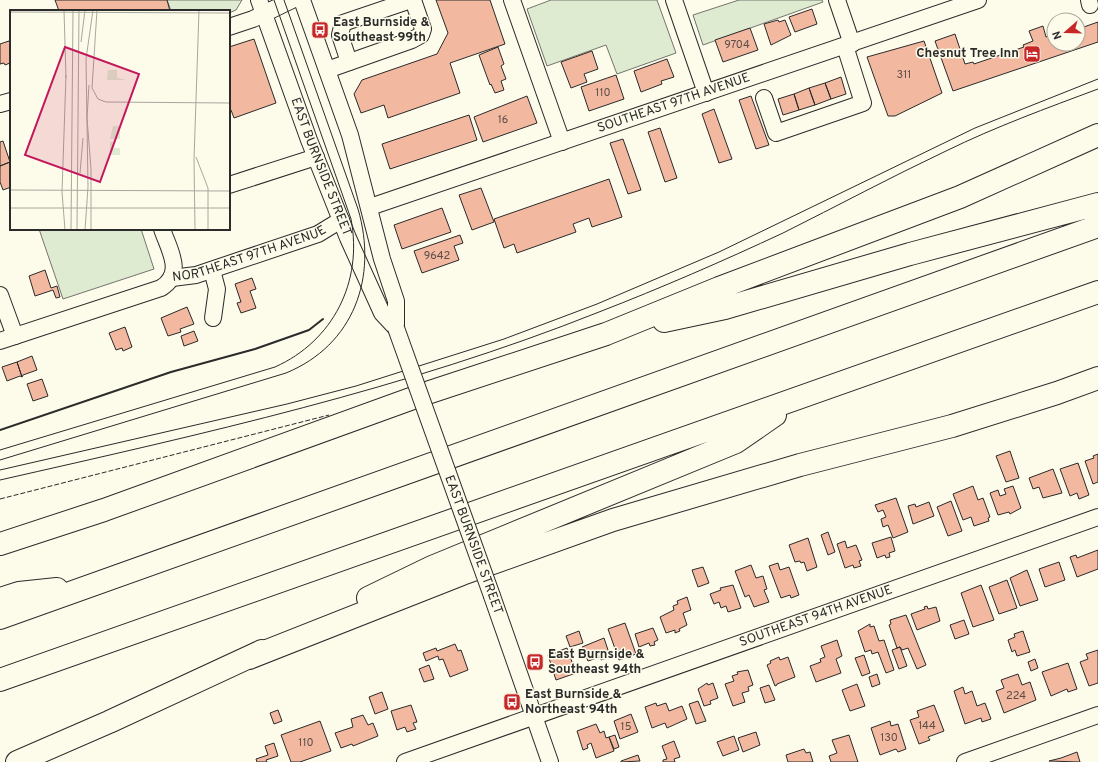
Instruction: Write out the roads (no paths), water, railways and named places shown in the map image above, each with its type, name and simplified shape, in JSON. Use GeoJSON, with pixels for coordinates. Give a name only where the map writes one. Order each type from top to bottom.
{"type":"FeatureCollection","features":[{"type":"Feature","properties":{"kind":"highway"},"geometry":{"type":"LineString","coordinates":[[0,544],[111,507],[427,393],[606,334],[719,288],[960,197],[1098,135]]}},
{"type":"Feature","properties":{"kind":"highway"},"geometry":{"type":"LineString","coordinates":[[606,334],[725,308],[910,254],[1098,204]]}},
{"type":"Feature","properties":{"kind":"highway"},"geometry":{"type":"LineString","coordinates":[[0,618],[488,442],[1098,226]]}},
{"type":"Feature","properties":{"kind":"highway"},"geometry":{"type":"LineString","coordinates":[[0,680],[482,508],[800,399],[1098,292]]}},
{"type":"Feature","properties":{"kind":"highway"},"geometry":{"type":"LineString","coordinates":[[249,658],[462,574],[613,520],[800,465],[952,426],[1057,393],[1098,378]]}},
{"type":"Feature","properties":{"kind":"highway"},"geometry":{"type":"LineString","coordinates":[[17,762],[249,658],[426,569],[736,442],[800,399]]}},
{"type":"Feature","properties":{"kind":"highway"},"geometry":{"type":"LineString","coordinates":[[0,598],[19,593],[96,584]]}},
{"type":"Feature","properties":{"kind":"street","name":"EAST BURNSIDE STREET"},"geometry":{"type":"LineString","coordinates":[[302,0],[350,135],[370,207],[382,259],[396,301],[396,328],[550,762]]}},
{"type":"Feature","properties":{"kind":"street"},"geometry":{"type":"LineString","coordinates":[[327,70],[412,40],[421,35],[422,29],[412,0],[343,23],[340,35],[349,62]]}},
{"type":"Feature","properties":{"kind":"street"},"geometry":{"type":"LineString","coordinates":[[512,0],[562,142]]}},
{"type":"Feature","properties":{"kind":"street"},"geometry":{"type":"LineString","coordinates":[[674,0],[706,94]]}},
{"type":"Feature","properties":{"kind":"street"},"geometry":{"type":"LineString","coordinates":[[764,98],[776,133],[863,103],[837,0]]}},
{"type":"Feature","properties":{"kind":"street","name":"SOUTHEAST 97TH AVENUE"},"geometry":{"type":"LineString","coordinates":[[370,207],[706,94],[978,0]]}},
{"type":"Feature","properties":{"kind":"street"},"geometry":{"type":"LineString","coordinates":[[230,26],[262,7],[287,3]]}},
{"type":"Feature","properties":{"kind":"street","name":"EAST BURNSIDE STREET"},"geometry":{"type":"LineString","coordinates":[[262,7],[316,157],[341,220],[382,313],[396,328]]}},
{"type":"Feature","properties":{"kind":"street"},"geometry":{"type":"LineString","coordinates":[[0,104],[10,101]]}},
{"type":"Feature","properties":{"kind":"street"},"geometry":{"type":"LineString","coordinates":[[230,185],[316,157]]}},
{"type":"Feature","properties":{"kind":"street","name":"NORTHEAST 97TH AVENUE"},"geometry":{"type":"LineString","coordinates":[[7,339],[161,288],[172,278],[196,275],[318,234],[341,220]]}},
{"type":"Feature","properties":{"kind":"street"},"geometry":{"type":"LineString","coordinates":[[162,230],[174,264],[172,278]]}},
{"type":"Feature","properties":{"kind":"street"},"geometry":{"type":"LineString","coordinates":[[212,270],[217,289],[213,318]]}},
{"type":"Feature","properties":{"kind":"street"},"geometry":{"type":"LineString","coordinates":[[0,295],[7,339]]}},
{"type":"Feature","properties":{"kind":"street","name":"SOUTHEAST 94TH AVENUE"},"geometry":{"type":"LineString","coordinates":[[405,762],[1098,517]]}},
{"type":"Feature","properties":{"kind":"street"},"geometry":{"type":"LineString","coordinates":[[965,762],[1097,718]]}},
{"type":"Feature","properties":{"kind":"tram line"},"geometry":{"type":"LineString","coordinates":[[0,450],[275,367],[295,356],[313,342],[328,325],[339,307],[348,287],[352,265],[354,242],[351,219],[274,0]]}},
{"type":"Feature","properties":{"kind":"tram line"},"geometry":{"type":"LineString","coordinates":[[0,460],[286,373],[309,361],[329,345],[344,327],[355,306],[362,283],[365,259],[363,234],[358,209],[284,0]]}},
{"type":"Feature","properties":{"kind":"tram line"},"geometry":{"type":"LineString","coordinates":[[0,470],[287,404],[356,386],[504,339],[597,304],[719,252],[975,128],[1098,79]]}},
{"type":"Feature","properties":{"kind":"tram line"},"geometry":{"type":"LineString","coordinates":[[0,480],[303,408],[453,364],[526,339],[622,303],[715,264],[783,233],[965,142],[1021,118],[1098,89]]}},
{"type":"Feature","properties":{"kind":"place","name":"East Burnside & Southeast 99th"},"geometry":{"type":"Point","coordinates":[320,30]}},
{"type":"Feature","properties":{"kind":"place","name":"Chesnut Tree Inn"},"geometry":{"type":"Point","coordinates":[1032,54]}},
{"type":"Feature","properties":{"kind":"place","name":"East Burnside & Southeast 94th"},"geometry":{"type":"Point","coordinates":[535,662]}},
{"type":"Feature","properties":{"kind":"place","name":"East Burnside & Northeast 94th"},"geometry":{"type":"Point","coordinates":[512,702]}}]}
